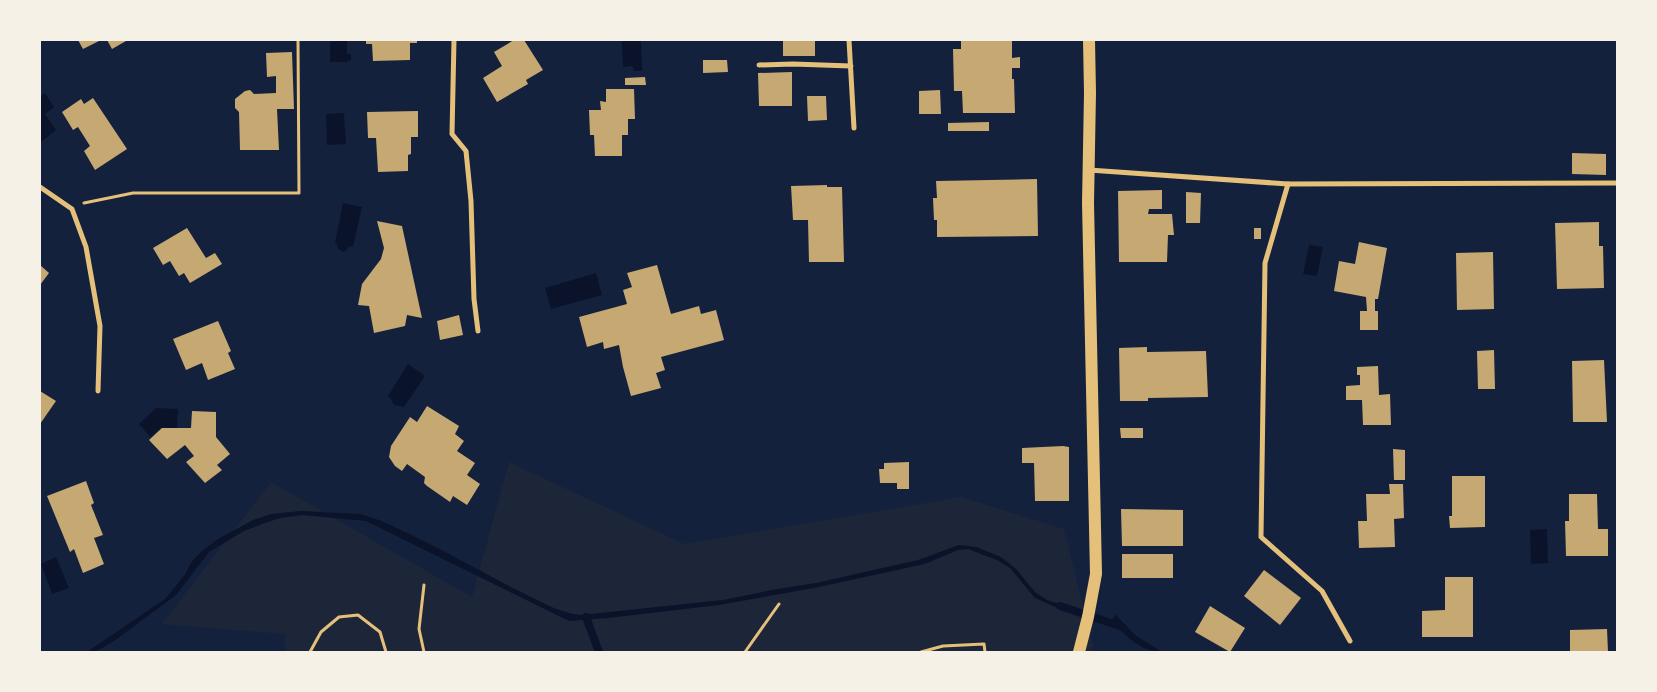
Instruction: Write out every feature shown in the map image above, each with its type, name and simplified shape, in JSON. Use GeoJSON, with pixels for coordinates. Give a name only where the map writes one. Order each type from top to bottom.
{"type":"FeatureCollection","features":[{"type":"Feature","properties":{"kind":"main road"},"geometry":{"type":"LineString","coordinates":[[1079,652],[1096,574],[1088,213],[1089,40]]}},
{"type":"Feature","properties":{"kind":"street"},"geometry":{"type":"LineString","coordinates":[[454,40],[452,134],[466,151],[471,201],[474,299],[478,331]]}},
{"type":"Feature","properties":{"kind":"street"},"geometry":{"type":"LineString","coordinates":[[849,40],[854,128]]}},
{"type":"Feature","properties":{"kind":"street"},"geometry":{"type":"LineString","coordinates":[[759,65],[850,66]]}},
{"type":"Feature","properties":{"kind":"street"},"geometry":{"type":"LineString","coordinates":[[1089,170],[1288,184],[1617,182]]}},
{"type":"Feature","properties":{"kind":"street"},"geometry":{"type":"LineString","coordinates":[[1288,184],[1265,263],[1261,537],[1322,591],[1350,641]]}},
{"type":"Feature","properties":{"kind":"street"},"geometry":{"type":"LineString","coordinates":[[40,187],[72,209],[86,247],[100,326],[98,391]]}},
{"type":"Feature","properties":{"kind":"path"},"geometry":{"type":"LineString","coordinates":[[72,209],[87,202],[133,193],[299,193],[298,40]]}},
{"type":"Feature","properties":{"kind":"path"},"geometry":{"type":"LineString","coordinates":[[424,585],[419,629],[424,652]]}},
{"type":"Feature","properties":{"kind":"path"},"geometry":{"type":"LineString","coordinates":[[745,652],[779,604]]}},
{"type":"Feature","properties":{"kind":"path"},"geometry":{"type":"LineString","coordinates":[[310,652],[321,632],[339,617],[358,615],[380,632],[386,652]]}},
{"type":"Feature","properties":{"kind":"path"},"geometry":{"type":"LineString","coordinates":[[921,652],[943,646],[984,644],[985,652]]}},
{"type":"Feature","properties":{"kind":"shaded area"},"geometry":{"type":"Polygon","coordinates":[[[330,40],[347,40],[347,54],[351,54],[351,60],[347,62],[330,62],[330,40]]]}},
{"type":"Feature","properties":{"kind":"shaded area"},"geometry":{"type":"Polygon","coordinates":[[[622,40],[641,40],[642,71],[634,71],[632,66],[623,67],[622,40]]]}},
{"type":"Feature","properties":{"kind":"shaded area"},"geometry":{"type":"Polygon","coordinates":[[[45,93],[54,107],[45,114],[56,130],[41,142],[40,97],[45,93]]]}},
{"type":"Feature","properties":{"kind":"shaded area"},"geometry":{"type":"Polygon","coordinates":[[[344,113],[346,144],[327,145],[326,114],[344,113]]]}},
{"type":"Feature","properties":{"kind":"shaded area"},"geometry":{"type":"Polygon","coordinates":[[[343,203],[362,207],[353,247],[349,246],[343,252],[338,249],[335,243],[343,203]]]}},
{"type":"Feature","properties":{"kind":"shaded area"},"geometry":{"type":"Polygon","coordinates":[[[1309,245],[1323,247],[1317,276],[1303,274],[1309,245]]]}},
{"type":"Feature","properties":{"kind":"shaded area"},"geometry":{"type":"Polygon","coordinates":[[[596,273],[602,295],[551,309],[545,288],[596,273]]]}},
{"type":"Feature","properties":{"kind":"shaded area"},"geometry":{"type":"Polygon","coordinates":[[[408,364],[425,376],[404,407],[394,405],[388,396],[408,364]]]}},
{"type":"Feature","properties":{"kind":"shaded area"},"geometry":{"type":"Polygon","coordinates":[[[156,408],[178,409],[177,428],[161,428],[150,437],[139,424],[156,408]]]}},
{"type":"Feature","properties":{"kind":"shaded area"},"geometry":{"type":"Polygon","coordinates":[[[509,462],[684,544],[961,497],[1064,529],[1093,646],[1091,652],[285,652],[285,634],[162,624],[271,482],[472,597],[509,462]]]}},
{"type":"Feature","properties":{"kind":"shaded area"},"geometry":{"type":"Polygon","coordinates":[[[301,511],[360,514],[379,520],[430,544],[513,588],[572,614],[581,615],[723,600],[816,583],[918,560],[959,545],[976,547],[1001,557],[1016,569],[1035,592],[1047,600],[1068,607],[1069,613],[1035,598],[1010,568],[997,560],[968,549],[958,550],[925,564],[814,588],[719,605],[569,621],[366,521],[302,515],[280,518],[244,531],[209,552],[177,594],[114,641],[95,652],[87,652],[165,599],[184,576],[192,561],[218,539],[253,520],[271,514],[301,511]]]}},
{"type":"Feature","properties":{"kind":"shaded area"},"geometry":{"type":"Polygon","coordinates":[[[1547,529],[1548,563],[1531,564],[1530,530],[1547,529]]]}},
{"type":"Feature","properties":{"kind":"shaded area"},"geometry":{"type":"Polygon","coordinates":[[[56,557],[69,588],[52,594],[41,564],[56,557]]]}},
{"type":"Feature","properties":{"kind":"shaded area"},"geometry":{"type":"Polygon","coordinates":[[[1115,614],[1135,635],[1162,652],[1147,649],[1129,638],[1112,623],[1115,614]]]}},
{"type":"Feature","properties":{"kind":"building"},"geometry":{"type":"Polygon","coordinates":[[[78,40],[101,40],[83,49],[78,40]]]}},
{"type":"Feature","properties":{"kind":"building"},"geometry":{"type":"Polygon","coordinates":[[[107,40],[125,40],[126,41],[112,49],[107,40]]]}},
{"type":"Feature","properties":{"kind":"building"},"geometry":{"type":"Polygon","coordinates":[[[366,40],[417,40],[417,43],[410,43],[410,60],[373,61],[372,44],[366,44],[366,40]]]}},
{"type":"Feature","properties":{"kind":"building"},"geometry":{"type":"Polygon","coordinates":[[[514,40],[524,40],[543,70],[526,80],[528,84],[497,102],[483,78],[502,66],[494,52],[514,40]]]}},
{"type":"Feature","properties":{"kind":"building"},"geometry":{"type":"Polygon","coordinates":[[[783,40],[815,40],[815,56],[783,56],[783,40]]]}},
{"type":"Feature","properties":{"kind":"building"},"geometry":{"type":"Polygon","coordinates":[[[961,40],[1012,40],[1012,58],[1020,57],[1020,68],[1012,68],[1015,113],[963,113],[962,91],[954,91],[953,49],[961,49],[961,40]]]}},
{"type":"Feature","properties":{"kind":"building"},"geometry":{"type":"Polygon","coordinates":[[[292,52],[294,109],[277,109],[279,150],[240,150],[239,112],[235,108],[235,99],[245,91],[250,90],[254,94],[276,93],[276,76],[267,77],[266,53],[292,52]]]}},
{"type":"Feature","properties":{"kind":"building"},"geometry":{"type":"Polygon","coordinates":[[[703,60],[727,60],[728,72],[703,73],[703,60]]]}},
{"type":"Feature","properties":{"kind":"building"},"geometry":{"type":"Polygon","coordinates":[[[792,72],[792,106],[759,106],[758,73],[792,72]]]}},
{"type":"Feature","properties":{"kind":"building"},"geometry":{"type":"Polygon","coordinates":[[[645,77],[646,85],[625,85],[625,78],[645,77]]]}},
{"type":"Feature","properties":{"kind":"building"},"geometry":{"type":"Polygon","coordinates":[[[606,89],[634,89],[635,119],[628,119],[628,135],[622,135],[622,156],[595,156],[594,135],[590,135],[589,110],[601,110],[600,101],[606,102],[606,89]]]}},
{"type":"Feature","properties":{"kind":"building"},"geometry":{"type":"Polygon","coordinates":[[[940,90],[941,114],[919,114],[919,91],[940,90]]]}},
{"type":"Feature","properties":{"kind":"building"},"geometry":{"type":"Polygon","coordinates":[[[807,96],[826,96],[827,120],[808,121],[807,96]]]}},
{"type":"Feature","properties":{"kind":"building"},"geometry":{"type":"Polygon","coordinates":[[[93,98],[127,149],[95,170],[84,151],[90,146],[78,127],[73,130],[62,112],[81,99],[84,104],[93,98]]]}},
{"type":"Feature","properties":{"kind":"building"},"geometry":{"type":"Polygon","coordinates":[[[418,111],[418,137],[411,137],[408,171],[378,172],[376,138],[368,138],[367,112],[418,111]]]}},
{"type":"Feature","properties":{"kind":"building"},"geometry":{"type":"Polygon","coordinates":[[[989,122],[989,131],[948,131],[948,123],[989,122]]]}},
{"type":"Feature","properties":{"kind":"building"},"geometry":{"type":"Polygon","coordinates":[[[1572,153],[1606,154],[1606,175],[1572,174],[1572,153]]]}},
{"type":"Feature","properties":{"kind":"building"},"geometry":{"type":"Polygon","coordinates":[[[1037,179],[1038,236],[937,237],[937,220],[934,220],[933,198],[937,198],[936,181],[1037,179]]]}},
{"type":"Feature","properties":{"kind":"building"},"geometry":{"type":"Polygon","coordinates":[[[827,185],[827,187],[842,187],[844,262],[809,262],[808,220],[793,220],[791,186],[827,185]]]}},
{"type":"Feature","properties":{"kind":"building"},"geometry":{"type":"Polygon","coordinates":[[[1162,190],[1162,209],[1149,209],[1148,214],[1172,214],[1174,235],[1168,235],[1167,262],[1119,262],[1118,191],[1162,190]]]}},
{"type":"Feature","properties":{"kind":"building"},"geometry":{"type":"Polygon","coordinates":[[[1186,192],[1201,193],[1200,223],[1186,223],[1186,192]]]}},
{"type":"Feature","properties":{"kind":"building"},"geometry":{"type":"Polygon","coordinates":[[[377,221],[402,226],[422,318],[407,315],[405,326],[374,333],[369,306],[358,305],[362,284],[381,259],[384,248],[377,221]]]}},
{"type":"Feature","properties":{"kind":"building"},"geometry":{"type":"Polygon","coordinates":[[[1599,222],[1599,246],[1603,246],[1604,288],[1557,289],[1555,223],[1599,222]]]}},
{"type":"Feature","properties":{"kind":"building"},"geometry":{"type":"Polygon","coordinates":[[[187,228],[206,258],[215,253],[222,264],[190,283],[184,273],[179,276],[170,261],[163,265],[153,248],[187,228]]]}},
{"type":"Feature","properties":{"kind":"building"},"geometry":{"type":"Polygon","coordinates":[[[1254,228],[1261,228],[1261,239],[1254,239],[1254,228]]]}},
{"type":"Feature","properties":{"kind":"building"},"geometry":{"type":"Polygon","coordinates":[[[1359,242],[1387,248],[1378,299],[1375,299],[1375,311],[1378,311],[1378,330],[1360,330],[1360,311],[1367,311],[1366,297],[1334,291],[1339,261],[1355,264],[1359,242]]]}},
{"type":"Feature","properties":{"kind":"building"},"geometry":{"type":"Polygon","coordinates":[[[1493,252],[1494,309],[1457,310],[1456,253],[1493,252]]]}},
{"type":"Feature","properties":{"kind":"building"},"geometry":{"type":"Polygon","coordinates":[[[40,265],[49,273],[40,285],[40,265]]]}},
{"type":"Feature","properties":{"kind":"building"},"geometry":{"type":"Polygon","coordinates":[[[657,265],[671,314],[699,306],[701,314],[716,310],[724,340],[661,357],[665,370],[656,373],[661,388],[631,396],[619,345],[604,349],[603,342],[587,347],[579,317],[627,304],[623,290],[632,287],[627,273],[657,265]]]}},
{"type":"Feature","properties":{"kind":"building"},"geometry":{"type":"Polygon","coordinates":[[[459,315],[463,335],[440,340],[437,321],[459,315]]]}},
{"type":"Feature","properties":{"kind":"building"},"geometry":{"type":"Polygon","coordinates":[[[218,321],[231,351],[228,353],[235,369],[208,380],[202,363],[186,370],[173,339],[218,321]]]}},
{"type":"Feature","properties":{"kind":"building"},"geometry":{"type":"Polygon","coordinates":[[[1147,347],[1147,352],[1206,351],[1208,397],[1148,398],[1148,401],[1120,401],[1119,348],[1147,347]]]}},
{"type":"Feature","properties":{"kind":"building"},"geometry":{"type":"Polygon","coordinates":[[[1494,350],[1495,389],[1478,389],[1477,351],[1494,350]]]}},
{"type":"Feature","properties":{"kind":"building"},"geometry":{"type":"Polygon","coordinates":[[[1604,360],[1607,422],[1573,422],[1572,361],[1604,360]]]}},
{"type":"Feature","properties":{"kind":"building"},"geometry":{"type":"Polygon","coordinates":[[[1378,366],[1379,395],[1390,394],[1391,425],[1363,425],[1362,400],[1346,400],[1346,386],[1360,385],[1360,375],[1357,375],[1357,367],[1378,366]]]}},
{"type":"Feature","properties":{"kind":"building"},"geometry":{"type":"Polygon","coordinates":[[[40,391],[56,401],[40,424],[40,391]]]}},
{"type":"Feature","properties":{"kind":"building"},"geometry":{"type":"Polygon","coordinates":[[[427,406],[459,426],[455,434],[464,441],[457,451],[475,463],[467,475],[480,484],[467,505],[453,496],[450,502],[424,483],[425,477],[407,464],[402,471],[395,466],[389,457],[391,446],[410,417],[417,422],[427,406]]]}},
{"type":"Feature","properties":{"kind":"building"},"geometry":{"type":"Polygon","coordinates":[[[192,411],[216,412],[216,437],[230,454],[217,465],[222,470],[205,483],[186,462],[194,456],[185,445],[167,459],[149,440],[162,428],[191,428],[192,411]]]}},
{"type":"Feature","properties":{"kind":"building"},"geometry":{"type":"Polygon","coordinates":[[[1120,428],[1143,428],[1143,438],[1121,438],[1120,428]]]}},
{"type":"Feature","properties":{"kind":"building"},"geometry":{"type":"Polygon","coordinates":[[[1069,447],[1069,501],[1035,501],[1034,463],[1022,463],[1022,448],[1069,447]]]}},
{"type":"Feature","properties":{"kind":"building"},"geometry":{"type":"Polygon","coordinates":[[[1393,449],[1405,450],[1405,480],[1394,480],[1393,449]]]}},
{"type":"Feature","properties":{"kind":"building"},"geometry":{"type":"Polygon","coordinates":[[[909,462],[909,489],[897,489],[897,483],[880,483],[879,469],[884,469],[884,463],[909,462]]]}},
{"type":"Feature","properties":{"kind":"building"},"geometry":{"type":"Polygon","coordinates":[[[1452,476],[1485,476],[1485,527],[1450,528],[1449,516],[1452,516],[1452,476]]]}},
{"type":"Feature","properties":{"kind":"building"},"geometry":{"type":"Polygon","coordinates":[[[86,481],[94,503],[91,505],[103,535],[94,538],[104,564],[83,573],[74,549],[70,552],[47,496],[86,481]]]}},
{"type":"Feature","properties":{"kind":"building"},"geometry":{"type":"Polygon","coordinates":[[[1389,484],[1403,484],[1404,518],[1394,519],[1395,547],[1359,548],[1358,521],[1367,521],[1366,494],[1390,494],[1389,484]]]}},
{"type":"Feature","properties":{"kind":"building"},"geometry":{"type":"Polygon","coordinates":[[[1569,494],[1597,494],[1598,529],[1608,529],[1608,556],[1566,556],[1565,521],[1569,521],[1569,494]]]}},
{"type":"Feature","properties":{"kind":"building"},"geometry":{"type":"Polygon","coordinates":[[[1121,509],[1183,510],[1183,546],[1122,546],[1121,509]]]}},
{"type":"Feature","properties":{"kind":"building"},"geometry":{"type":"Polygon","coordinates":[[[1122,554],[1173,554],[1173,578],[1122,578],[1122,554]]]}},
{"type":"Feature","properties":{"kind":"building"},"geometry":{"type":"Polygon","coordinates":[[[1264,570],[1301,598],[1280,625],[1244,596],[1264,570]]]}},
{"type":"Feature","properties":{"kind":"building"},"geometry":{"type":"Polygon","coordinates":[[[1445,577],[1473,577],[1473,637],[1422,637],[1422,611],[1445,610],[1445,577]]]}},
{"type":"Feature","properties":{"kind":"building"},"geometry":{"type":"Polygon","coordinates":[[[1210,606],[1245,628],[1230,652],[1195,632],[1210,606]]]}},
{"type":"Feature","properties":{"kind":"building"},"geometry":{"type":"Polygon","coordinates":[[[1607,629],[1608,652],[1570,652],[1570,630],[1607,629]]]}},
{"type":"Feature","properties":{"kind":"waterway"},"geometry":{"type":"LineString","coordinates":[[1060,606],[1120,626]]}},
{"type":"Feature","properties":{"kind":"waterway"},"geometry":{"type":"LineString","coordinates":[[586,617],[599,652]]}}]}
